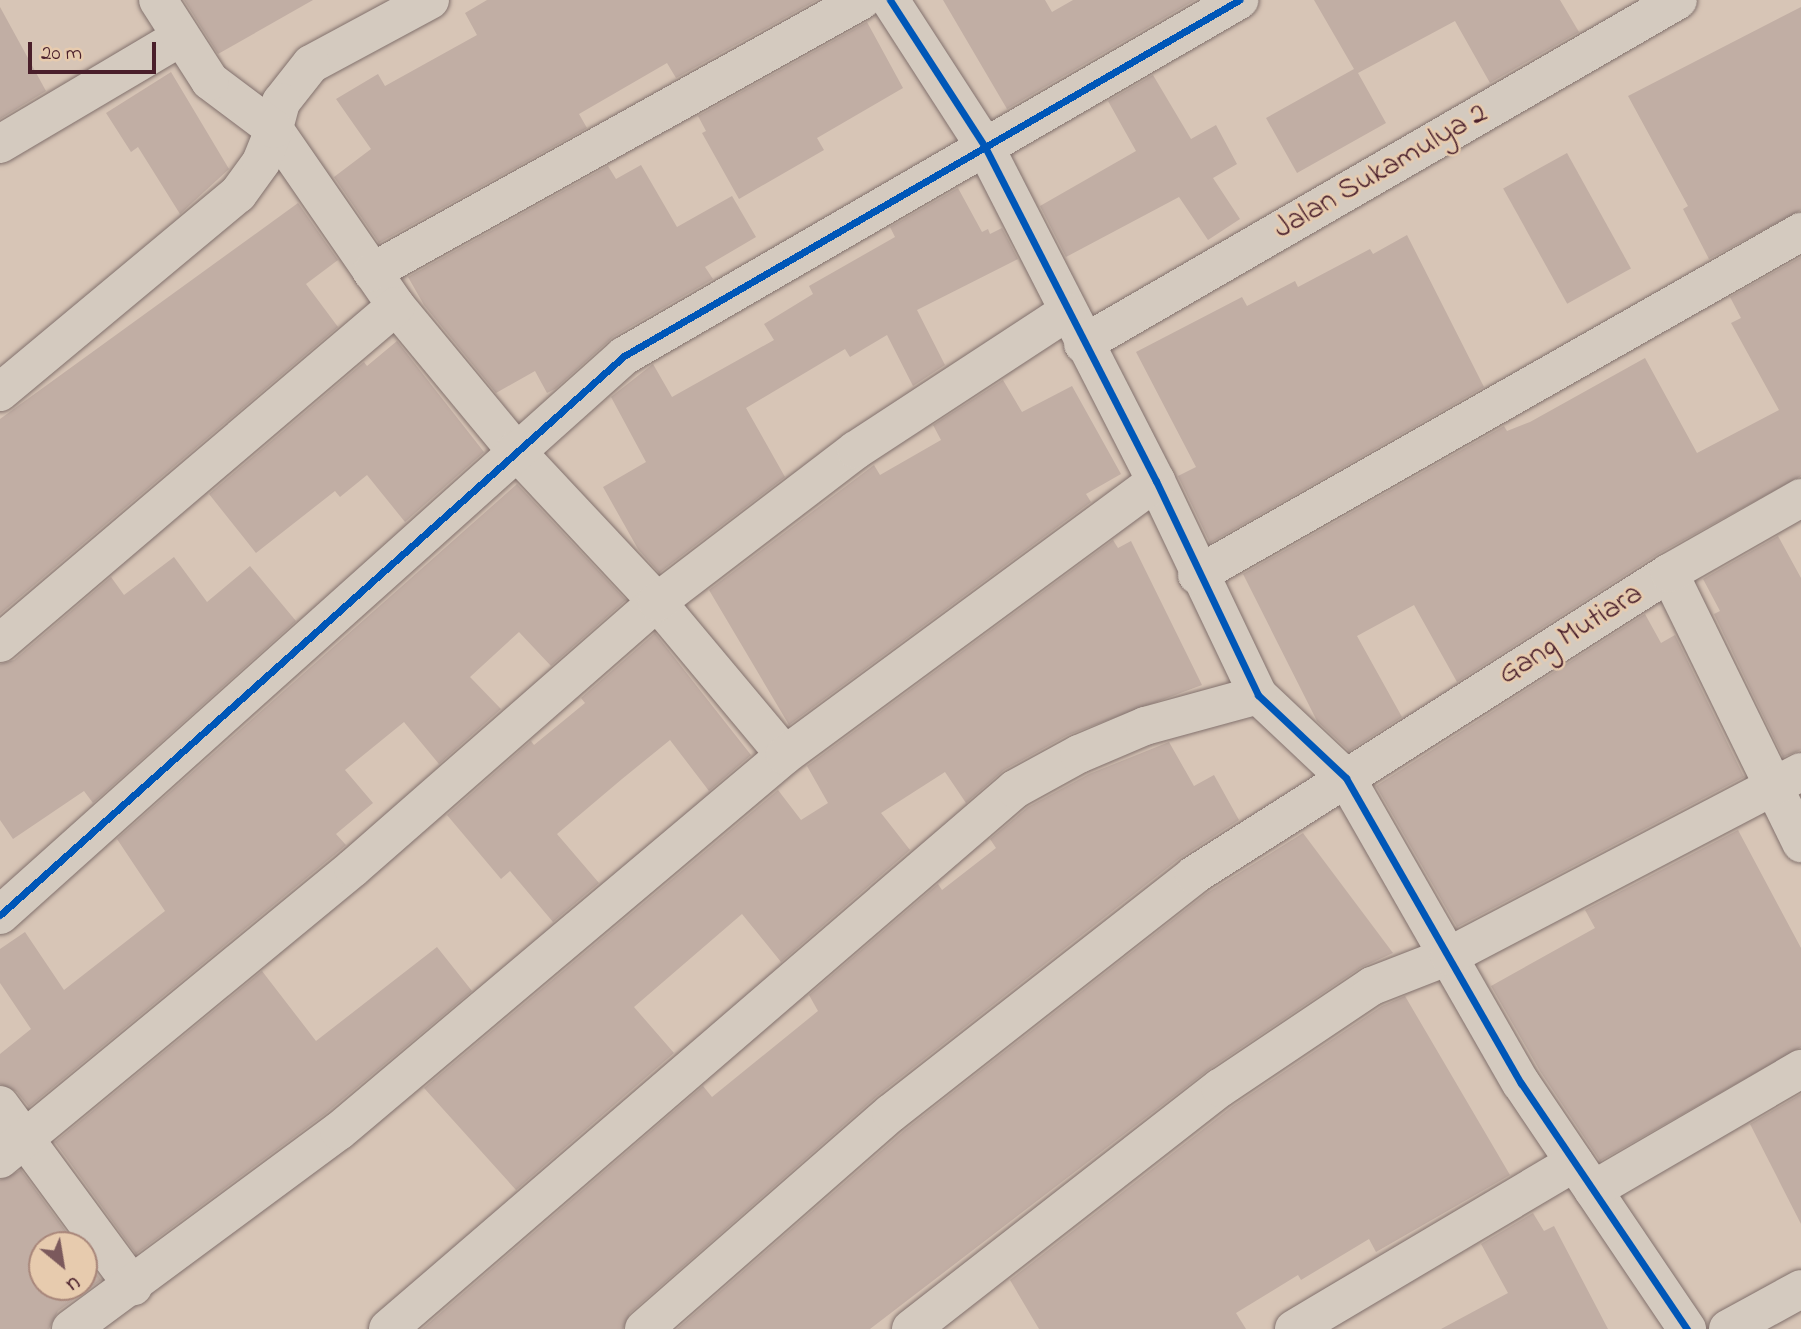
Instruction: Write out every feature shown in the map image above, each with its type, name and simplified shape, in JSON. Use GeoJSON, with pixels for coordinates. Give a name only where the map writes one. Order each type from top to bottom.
{"type":"FeatureCollection","features":[{"type":"Feature","properties":{"kind":"street"},"geometry":{"type":"LineString","coordinates":[[158,0],[179,38],[209,81],[274,130],[396,306],[515,450],[657,602],[785,755]]}},
{"type":"Feature","properties":{"kind":"street"},"geometry":{"type":"LineString","coordinates":[[0,392],[237,194],[261,162],[274,130],[281,102],[311,64],[380,11],[430,0]]}},
{"type":"Feature","properties":{"kind":"street"},"geometry":{"type":"LineString","coordinates":[[372,272],[862,0]]}},
{"type":"Feature","properties":{"kind":"street"},"geometry":{"type":"LineString","coordinates":[[890,0],[985,148],[1075,328],[1156,481],[1197,575],[1258,695],[1346,778],[1521,1083],[1687,1329]]}},
{"type":"Feature","properties":{"kind":"street"},"geometry":{"type":"LineString","coordinates":[[0,915],[418,543],[515,450],[624,356],[1239,0]]}},
{"type":"Feature","properties":{"kind":"street","name":"Jalan Sukamulya 2"},"geometry":{"type":"LineString","coordinates":[[11,1150],[353,869],[657,602],[856,450],[1678,0]]}},
{"type":"Feature","properties":{"kind":"street"},"geometry":{"type":"LineString","coordinates":[[0,144],[179,38]]}},
{"type":"Feature","properties":{"kind":"street"},"geometry":{"type":"LineString","coordinates":[[1197,575],[1801,232]]}},
{"type":"Feature","properties":{"kind":"street"},"geometry":{"type":"LineString","coordinates":[[0,643],[396,306]]}},
{"type":"Feature","properties":{"kind":"street"},"geometry":{"type":"LineString","coordinates":[[71,1329],[339,1131],[785,755],[1156,481]]}},
{"type":"Feature","properties":{"kind":"street","name":"Gang Mutiara"},"geometry":{"type":"LineString","coordinates":[[645,1329],[891,1113],[1194,875],[1669,573],[1801,498]]}},
{"type":"Feature","properties":{"kind":"street"},"geometry":{"type":"LineString","coordinates":[[1669,573],[1788,779],[1801,843]]}},
{"type":"Feature","properties":{"kind":"street"},"geometry":{"type":"LineString","coordinates":[[388,1329],[1015,789],[1079,754],[1145,726],[1258,695]]}},
{"type":"Feature","properties":{"kind":"street"},"geometry":{"type":"LineString","coordinates":[[911,1329],[1220,1088],[1372,986],[1449,956],[1788,779]]}},
{"type":"Feature","properties":{"kind":"street"},"geometry":{"type":"LineString","coordinates":[[1294,1329],[1583,1176],[1801,1069]]}},
{"type":"Feature","properties":{"kind":"street"},"geometry":{"type":"LineString","coordinates":[[0,1105],[11,1150],[132,1286]]}},
{"type":"Feature","properties":{"kind":"street"},"geometry":{"type":"LineString","coordinates":[[1728,1329],[1801,1289]]}},
{"type":"Feature","properties":{"kind":"building"},"geometry":{"type":"Polygon","coordinates":[[[184,0],[313,0],[218,54],[184,0]]]}},
{"type":"Feature","properties":{"kind":"building"},"geometry":{"type":"Polygon","coordinates":[[[487,0],[817,0],[676,78],[667,63],[579,114],[587,128],[379,243],[334,177],[371,149],[336,99],[378,74],[385,86],[477,35],[465,13],[487,0]]]}},
{"type":"Feature","properties":{"kind":"building"},"geometry":{"type":"Polygon","coordinates":[[[943,0],[1045,0],[1052,12],[1073,0],[1195,0],[1007,109],[943,0]]]}},
{"type":"Feature","properties":{"kind":"building"},"geometry":{"type":"Polygon","coordinates":[[[1314,0],[1560,0],[1579,32],[1490,83],[1455,21],[1358,73],[1386,123],[1297,173],[1266,118],[1354,69],[1314,0]]]}},
{"type":"Feature","properties":{"kind":"building"},"geometry":{"type":"Polygon","coordinates":[[[0,7],[46,91],[0,119],[0,7]]]}},
{"type":"Feature","properties":{"kind":"building"},"geometry":{"type":"Polygon","coordinates":[[[1801,7],[1801,210],[1709,259],[1683,209],[1688,206],[1628,96],[1801,7]]]}},
{"type":"Feature","properties":{"kind":"building"},"geometry":{"type":"Polygon","coordinates":[[[867,22],[903,88],[817,138],[824,150],[739,199],[702,133],[706,131],[698,116],[867,22]]]}},
{"type":"Feature","properties":{"kind":"building"},"geometry":{"type":"Polygon","coordinates":[[[171,72],[229,169],[180,214],[138,147],[131,152],[106,113],[171,72]]]}},
{"type":"Feature","properties":{"kind":"building"},"geometry":{"type":"Polygon","coordinates":[[[1153,75],[1191,139],[1216,125],[1237,164],[1213,178],[1240,219],[1208,240],[1179,197],[1066,257],[1040,206],[1136,151],[1108,101],[1153,75]]]}},
{"type":"Feature","properties":{"kind":"building"},"geometry":{"type":"Polygon","coordinates":[[[1567,153],[1631,268],[1567,304],[1503,188],[1567,153]]]}},
{"type":"Feature","properties":{"kind":"building"},"geometry":{"type":"Polygon","coordinates":[[[641,165],[677,227],[732,196],[756,237],[705,267],[713,279],[613,337],[555,389],[547,393],[535,371],[496,393],[424,305],[408,277],[608,166],[616,179],[641,165]]]}},
{"type":"Feature","properties":{"kind":"building"},"geometry":{"type":"Polygon","coordinates":[[[958,188],[982,232],[988,229],[990,234],[1002,228],[1018,259],[917,310],[945,365],[913,386],[887,335],[850,357],[845,349],[746,408],[785,477],[659,573],[638,549],[603,487],[646,462],[611,397],[653,364],[672,397],[774,340],[764,324],[813,294],[809,286],[895,237],[890,227],[958,188]]]}},
{"type":"Feature","properties":{"kind":"building"},"geometry":{"type":"Polygon","coordinates":[[[298,203],[338,260],[306,284],[338,327],[0,614],[0,419],[298,203]]]}},
{"type":"Feature","properties":{"kind":"building"},"geometry":{"type":"Polygon","coordinates":[[[1407,235],[1484,387],[1210,543],[1178,476],[1196,467],[1136,352],[1242,297],[1247,306],[1295,281],[1298,287],[1370,249],[1373,254],[1407,235]]]}},
{"type":"Feature","properties":{"kind":"building"},"geometry":{"type":"Polygon","coordinates":[[[1801,257],[1801,476],[1658,554],[1457,682],[1414,605],[1357,636],[1402,717],[1349,751],[1317,721],[1243,574],[1504,426],[1507,431],[1530,422],[1645,358],[1697,453],[1779,410],[1731,323],[1741,318],[1730,297],[1801,257]]]}},
{"type":"Feature","properties":{"kind":"building"},"geometry":{"type":"Polygon","coordinates":[[[397,341],[484,452],[405,522],[367,475],[340,497],[335,491],[256,553],[209,494],[364,362],[367,366],[397,341]]]}},
{"type":"Feature","properties":{"kind":"building"},"geometry":{"type":"Polygon","coordinates":[[[1003,380],[1022,412],[1072,386],[1121,474],[1086,494],[1091,502],[789,725],[709,590],[874,465],[880,475],[941,440],[933,425],[1003,380]]]}},
{"type":"Feature","properties":{"kind":"building"},"geometry":{"type":"Polygon","coordinates":[[[517,484],[626,600],[551,666],[519,632],[470,677],[501,709],[439,764],[404,722],[345,770],[373,803],[336,834],[346,845],[29,1107],[17,1092],[0,1084],[0,1054],[31,1029],[0,983],[0,949],[25,932],[64,990],[165,911],[117,839],[517,484]]]}},
{"type":"Feature","properties":{"kind":"building"},"geometry":{"type":"Polygon","coordinates":[[[1778,536],[1801,578],[1801,750],[1783,757],[1714,614],[1720,611],[1703,579],[1778,536]]]}},
{"type":"Feature","properties":{"kind":"building"},"geometry":{"type":"Polygon","coordinates":[[[1113,540],[1118,548],[1131,541],[1202,685],[1068,735],[1004,770],[966,803],[945,772],[881,813],[910,850],[781,962],[742,914],[634,1007],[674,1053],[516,1190],[424,1088],[778,790],[801,820],[828,803],[807,766],[1113,540]]]}},
{"type":"Feature","properties":{"kind":"building"},"geometry":{"type":"Polygon","coordinates":[[[174,557],[207,602],[250,566],[296,621],[93,803],[84,791],[13,839],[0,820],[0,664],[14,660],[111,577],[124,595],[174,557]]]}},
{"type":"Feature","properties":{"kind":"building"},"geometry":{"type":"Polygon","coordinates":[[[1645,614],[1661,643],[1675,635],[1744,777],[1457,927],[1376,786],[1645,614]]]}},
{"type":"Feature","properties":{"kind":"building"},"geometry":{"type":"Polygon","coordinates":[[[655,633],[751,755],[709,791],[670,740],[622,779],[557,834],[599,883],[553,922],[510,871],[501,879],[447,815],[531,741],[534,745],[585,703],[581,698],[655,633]]]}},
{"type":"Feature","properties":{"kind":"building"},"geometry":{"type":"Polygon","coordinates":[[[1169,742],[1194,786],[1214,775],[1239,820],[1180,858],[877,1096],[630,1313],[623,1329],[422,1329],[703,1086],[712,1097],[818,1011],[809,995],[938,884],[942,890],[996,848],[990,839],[1028,807],[1089,774],[1169,742]]]}},
{"type":"Feature","properties":{"kind":"building"},"geometry":{"type":"Polygon","coordinates":[[[1738,830],[1801,948],[1801,1047],[1600,1161],[1540,1071],[1491,986],[1595,928],[1585,910],[1738,830]]]}},
{"type":"Feature","properties":{"kind":"building"},"geometry":{"type":"Polygon","coordinates":[[[1303,833],[1393,953],[1360,968],[1208,1070],[870,1329],[677,1329],[905,1130],[1207,893],[1303,833]]]}},
{"type":"Feature","properties":{"kind":"building"},"geometry":{"type":"Polygon","coordinates":[[[437,947],[472,991],[325,1114],[136,1254],[55,1142],[262,971],[316,1041],[437,947]]]}},
{"type":"Feature","properties":{"kind":"building"},"geometry":{"type":"Polygon","coordinates":[[[1405,996],[1510,1175],[1376,1252],[1369,1239],[1301,1280],[1298,1275],[1236,1313],[1246,1329],[1039,1329],[1010,1280],[1233,1106],[1382,1006],[1405,996]]]}},
{"type":"Feature","properties":{"kind":"building"},"geometry":{"type":"Polygon","coordinates":[[[1801,1094],[1801,1224],[1750,1124],[1801,1094]]]}},
{"type":"Feature","properties":{"kind":"building"},"geometry":{"type":"Polygon","coordinates":[[[21,1170],[66,1231],[28,1231],[28,1301],[72,1301],[58,1311],[49,1329],[0,1329],[0,1180],[21,1170]]]}},
{"type":"Feature","properties":{"kind":"building"},"geometry":{"type":"Polygon","coordinates":[[[1533,1213],[1544,1231],[1554,1226],[1608,1329],[1441,1329],[1508,1293],[1481,1244],[1533,1213]]]}},
{"type":"Feature","properties":{"kind":"cycle path"},"geometry":{"type":"LineString","coordinates":[[890,0],[985,147],[1156,481],[1258,695],[1346,778],[1521,1083],[1687,1329]]}},
{"type":"Feature","properties":{"kind":"cycle path"},"geometry":{"type":"LineString","coordinates":[[0,915],[624,356],[1239,0]]}}]}
